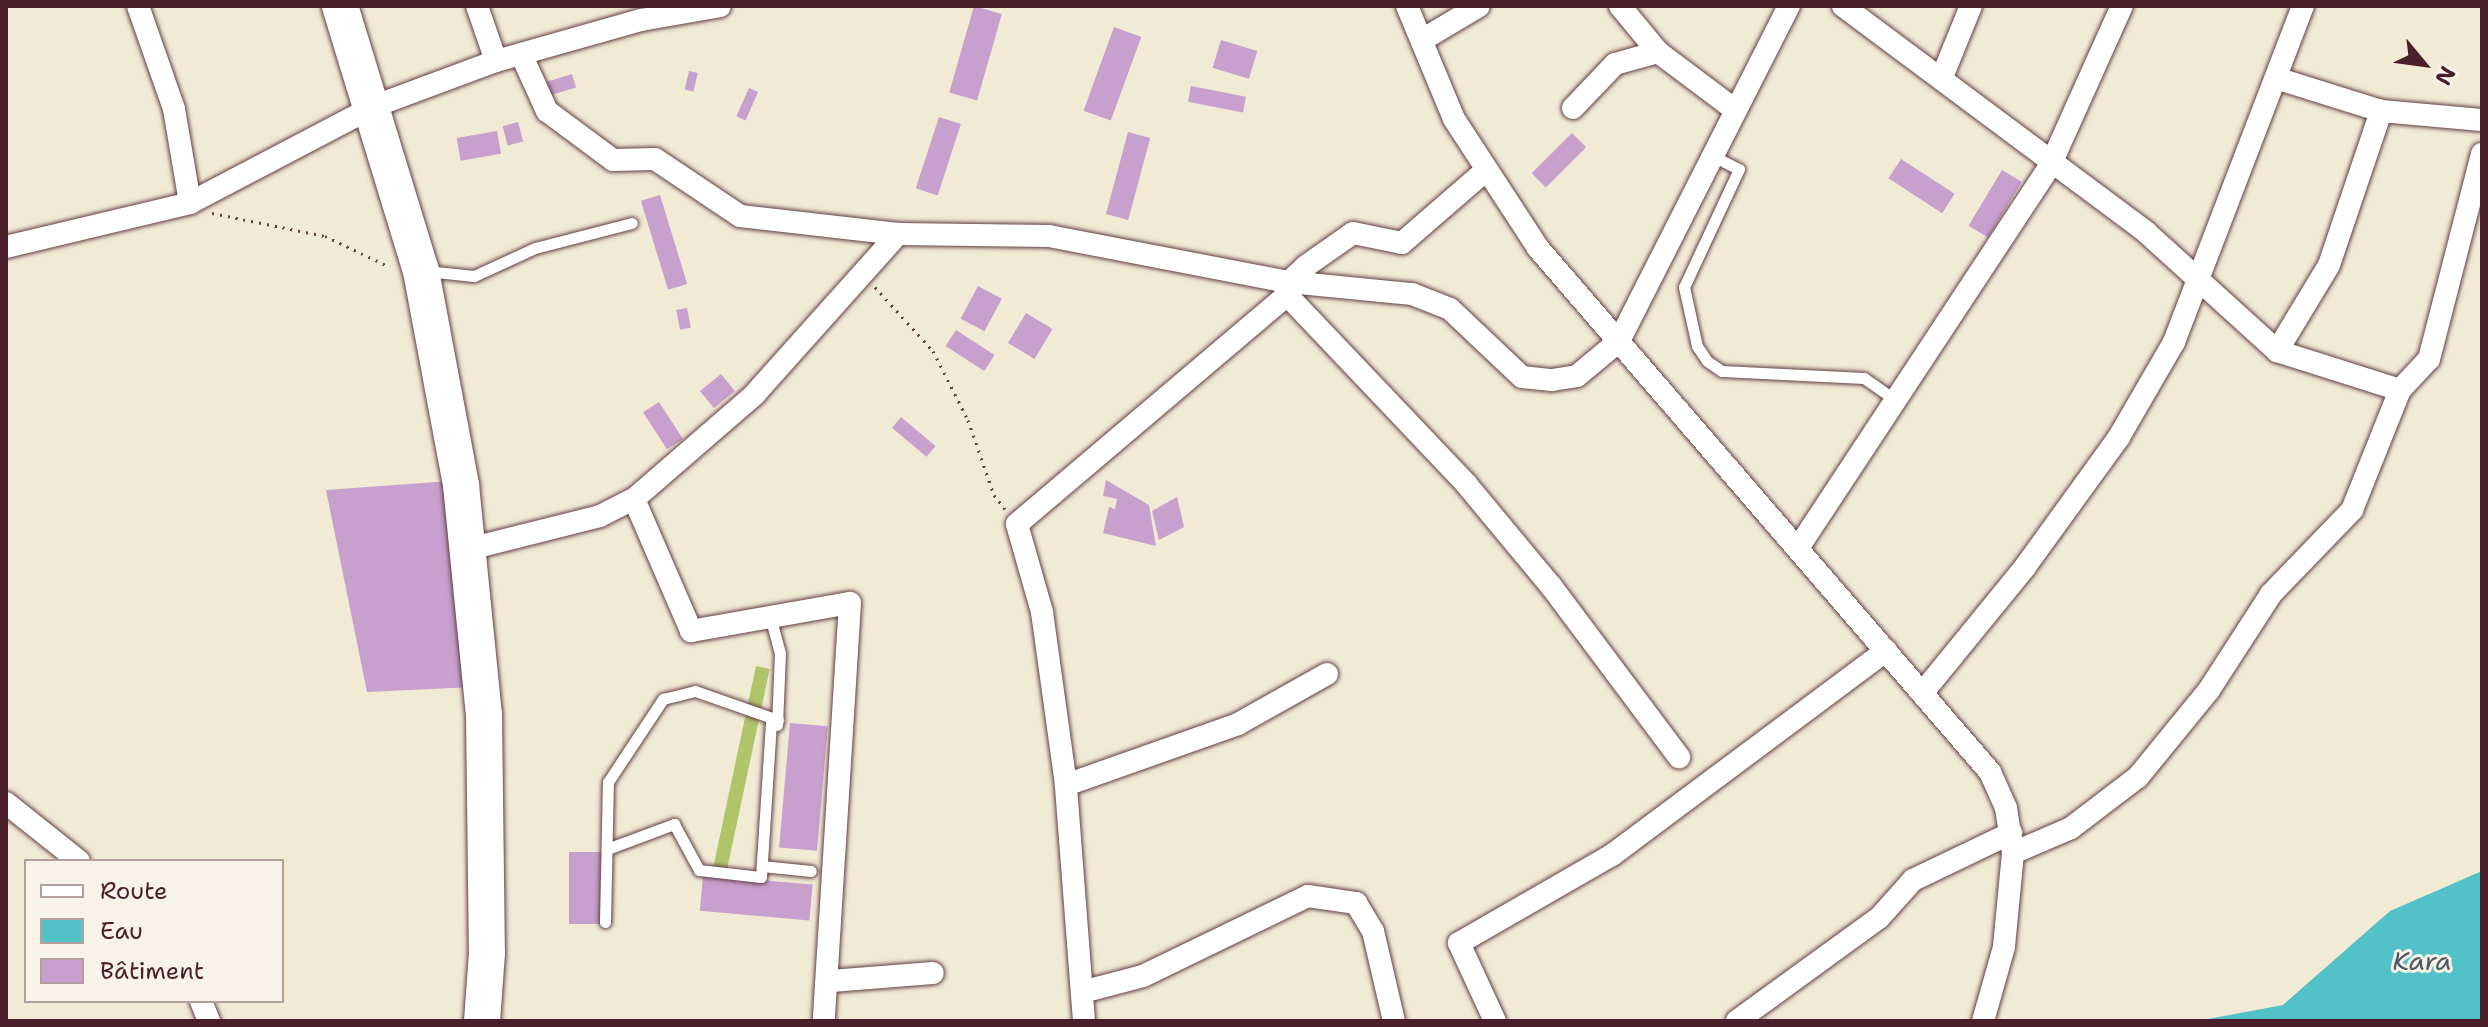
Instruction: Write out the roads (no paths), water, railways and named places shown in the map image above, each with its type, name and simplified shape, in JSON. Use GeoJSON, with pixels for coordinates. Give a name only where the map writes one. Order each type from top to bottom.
{"type":"FeatureCollection","features":[{"type":"Feature","properties":{"kind":"main road"},"geometry":{"type":"LineString","coordinates":[[340,6],[375,106],[421,271],[469,549],[485,728],[487,953],[482,1021]]}},
{"type":"Feature","properties":{"kind":"street"},"geometry":{"type":"LineString","coordinates":[[138,6],[174,109],[190,203]]}},
{"type":"Feature","properties":{"kind":"street"},"geometry":{"type":"LineString","coordinates":[[477,6],[496,61]]}},
{"type":"Feature","properties":{"kind":"street"},"geometry":{"type":"LineString","coordinates":[[6,247],[190,203],[375,106],[496,61],[642,13],[720,6]]}},
{"type":"Feature","properties":{"kind":"street"},"geometry":{"type":"LineString","coordinates":[[1407,6],[1454,119],[1538,248],[1924,691],[1990,772],[2012,843],[2004,947],[1983,1021]]}},
{"type":"Feature","properties":{"kind":"street"},"geometry":{"type":"LineString","coordinates":[[1422,40],[1479,6]]}},
{"type":"Feature","properties":{"kind":"street"},"geometry":{"type":"LineString","coordinates":[[1620,6],[1658,52],[1734,109]]}},
{"type":"Feature","properties":{"kind":"street"},"geometry":{"type":"LineString","coordinates":[[521,54],[547,111],[613,160],[655,159],[740,216],[898,234],[1049,236],[1288,289],[1373,287],[1436,303],[1469,325],[1522,377],[1538,380],[1577,376],[1619,341],[1734,109],[1789,6]]}},
{"type":"Feature","properties":{"kind":"street"},"geometry":{"type":"LineString","coordinates":[[1843,6],[1942,77],[2050,166],[2200,277],[2277,351],[2400,390]]}},
{"type":"Feature","properties":{"kind":"street"},"geometry":{"type":"LineString","coordinates":[[1942,77],[1971,6]]}},
{"type":"Feature","properties":{"kind":"street"},"geometry":{"type":"LineString","coordinates":[[1798,548],[2050,166],[2122,6]]}},
{"type":"Feature","properties":{"kind":"street"},"geometry":{"type":"LineString","coordinates":[[1924,691],[2025,567],[2119,437],[2174,342],[2279,79],[2303,6]]}},
{"type":"Feature","properties":{"kind":"street"},"geometry":{"type":"LineString","coordinates":[[1573,108],[1615,64],[1658,52]]}},
{"type":"Feature","properties":{"kind":"street"},"geometry":{"type":"LineString","coordinates":[[2279,79],[2381,111],[2482,120]]}},
{"type":"Feature","properties":{"kind":"street"},"geometry":{"type":"LineString","coordinates":[[2277,351],[2329,265],[2381,111]]}},
{"type":"Feature","properties":{"kind":"street"},"geometry":{"type":"LineString","coordinates":[[1737,1021],[1879,918],[1913,880],[2012,843],[2071,828],[2138,777],[2209,690],[2271,594],[2352,510],[2400,390],[2429,359],[2482,154]]}},
{"type":"Feature","properties":{"kind":"street"},"geometry":{"type":"LineString","coordinates":[[1084,1021],[1066,785],[1042,612],[1017,524],[1353,233],[1402,243],[1485,171]]}},
{"type":"Feature","properties":{"kind":"street"},"geometry":{"type":"LineString","coordinates":[[469,549],[600,516],[634,499],[754,395],[898,234]]}},
{"type":"Feature","properties":{"kind":"street"},"geometry":{"type":"LineString","coordinates":[[1288,289],[1467,485],[1551,586],[1679,757]]}},
{"type":"Feature","properties":{"kind":"street"},"geometry":{"type":"LineString","coordinates":[[634,499],[691,631],[850,603],[831,981],[824,1021]]}},
{"type":"Feature","properties":{"kind":"street"},"geometry":{"type":"LineString","coordinates":[[1495,1021],[1459,943],[1612,855],[1886,651]]}},
{"type":"Feature","properties":{"kind":"street"},"geometry":{"type":"LineString","coordinates":[[1066,785],[1238,724],[1327,674]]}},
{"type":"Feature","properties":{"kind":"street"},"geometry":{"type":"LineString","coordinates":[[6,803],[76,859]]}},
{"type":"Feature","properties":{"kind":"street"},"geometry":{"type":"LineString","coordinates":[[1082,992],[1143,976],[1308,896],[1356,903],[1373,931],[1394,1021]]}},
{"type":"Feature","properties":{"kind":"street"},"geometry":{"type":"LineString","coordinates":[[831,981],[933,973]]}},
{"type":"Feature","properties":{"kind":"lane"},"geometry":{"type":"LineString","coordinates":[[1711,155],[1739,169],[1684,287],[1697,346],[1707,361],[1722,371],[1864,378],[1897,402]]}},
{"type":"Feature","properties":{"kind":"lane"},"geometry":{"type":"LineString","coordinates":[[421,271],[474,276],[535,248],[632,223]]}},
{"type":"Feature","properties":{"kind":"lane"},"geometry":{"type":"LineString","coordinates":[[607,849],[674,824],[704,873],[761,877],[780,653],[770,615]]}},
{"type":"Feature","properties":{"kind":"lane"},"geometry":{"type":"LineString","coordinates":[[605,922],[608,782],[663,699],[695,691],[774,720]]}},
{"type":"Feature","properties":{"kind":"lane"},"geometry":{"type":"LineString","coordinates":[[774,720],[777,746]]}},
{"type":"Feature","properties":{"kind":"lane"},"geometry":{"type":"LineString","coordinates":[[762,866],[811,871]]}},
{"type":"Feature","properties":{"kind":"water","name":"Kara"},"geometry":{"type":"Polygon","coordinates":[[[2482,871],[2482,1021],[2197,1021],[2283,1005],[2390,911],[2482,871]]]}}]}
